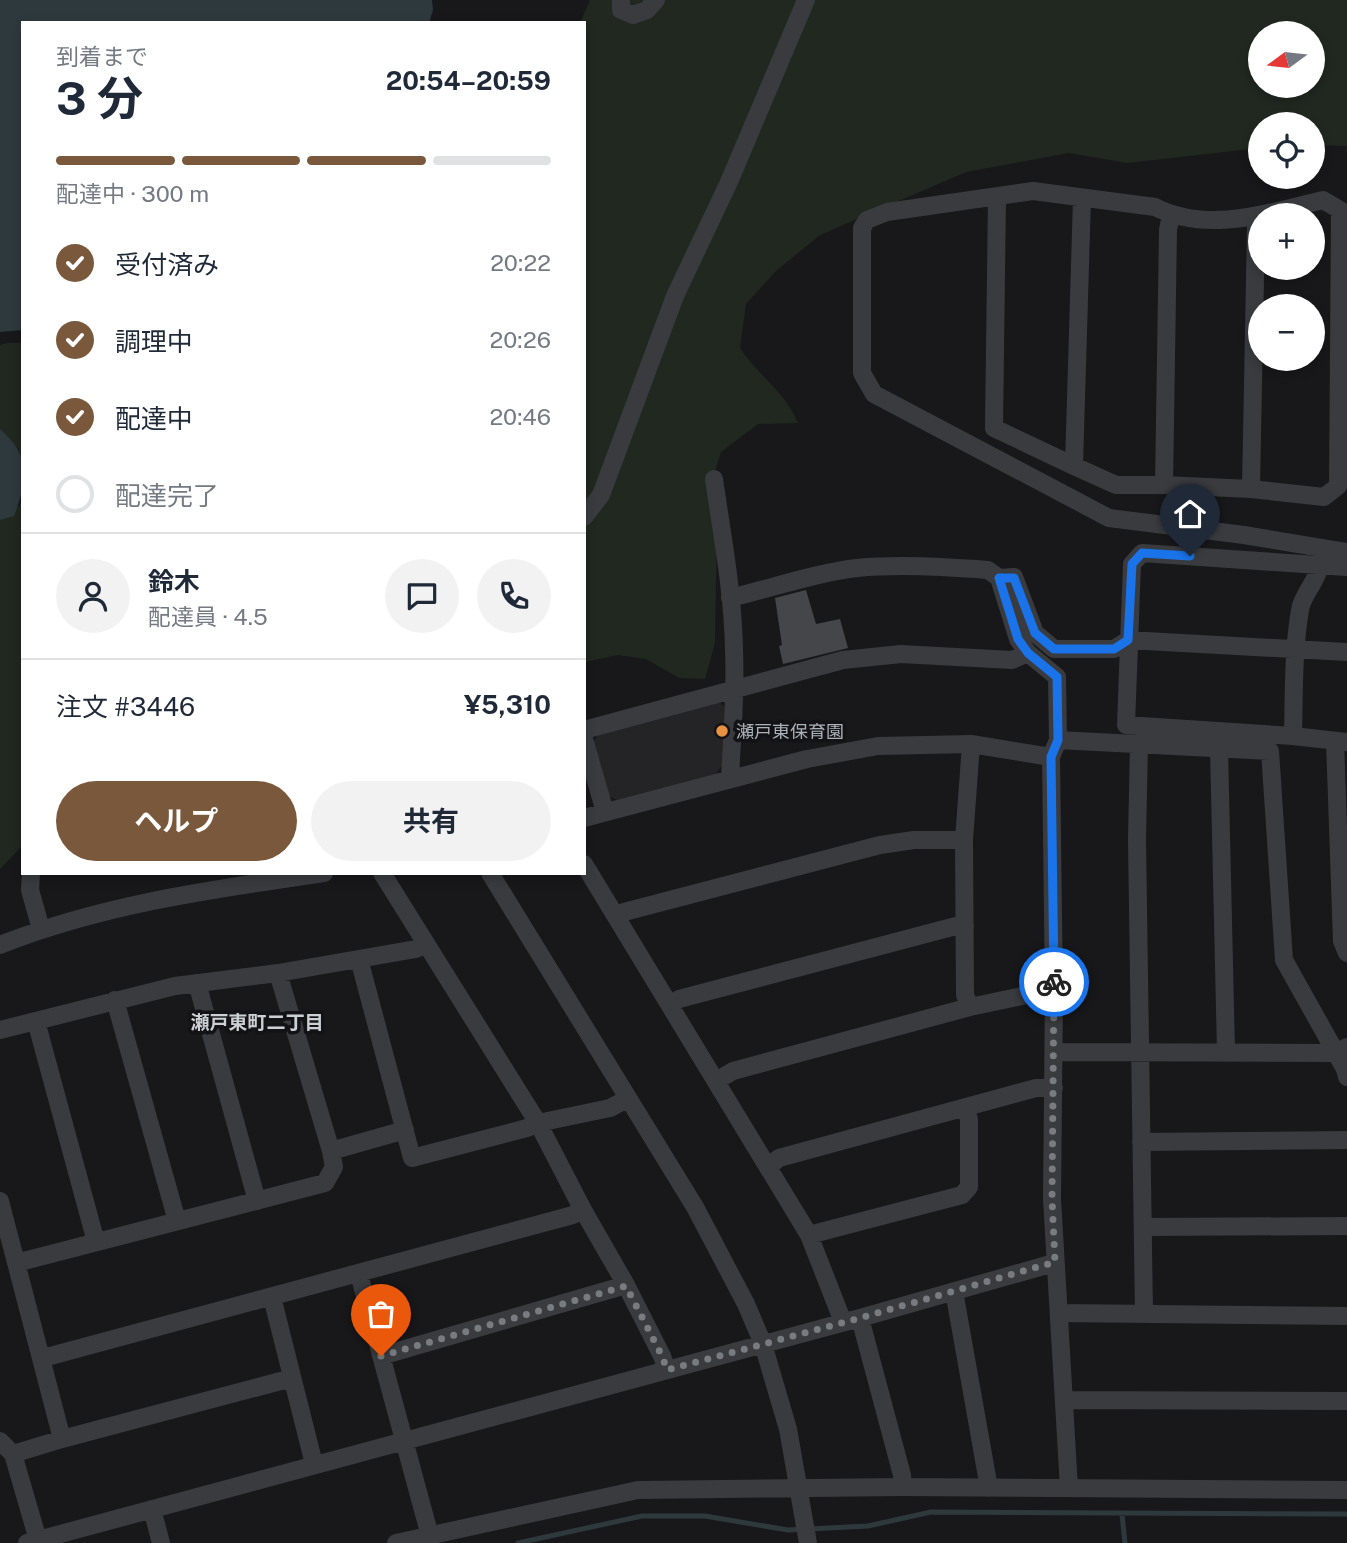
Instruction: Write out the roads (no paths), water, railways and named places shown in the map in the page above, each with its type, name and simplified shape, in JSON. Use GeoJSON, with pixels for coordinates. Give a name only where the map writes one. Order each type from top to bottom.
{"type":"FeatureCollection","features":[{"type":"Feature","properties":{"kind":"street"},"geometry":{"type":"LineString","coordinates":[[621,0],[621,10],[633,15],[647,10],[656,0]]}},
{"type":"Feature","properties":{"kind":"street"},"geometry":{"type":"LineString","coordinates":[[586,514],[601,495],[675,296],[729,182],[806,0]]}},
{"type":"Feature","properties":{"kind":"street"},"geometry":{"type":"LineString","coordinates":[[1248,217],[1214,221],[1171,215],[1155,206],[1033,191],[887,212],[867,220],[862,228],[862,373],[874,394],[1109,518],[1244,535],[1347,552]]}},
{"type":"Feature","properties":{"kind":"street"},"geometry":{"type":"LineString","coordinates":[[997,198],[994,428],[1116,485],[1251,489],[1324,497],[1338,486],[1340,210],[1322,200],[1309,203]]}},
{"type":"Feature","properties":{"kind":"street"},"geometry":{"type":"LineString","coordinates":[[1074,466],[1082,198]]}},
{"type":"Feature","properties":{"kind":"street"},"geometry":{"type":"LineString","coordinates":[[1164,485],[1168,230],[1171,215]]}},
{"type":"Feature","properties":{"kind":"street"},"geometry":{"type":"LineString","coordinates":[[1251,489],[1255,280]]}},
{"type":"Feature","properties":{"kind":"street"},"geometry":{"type":"LineString","coordinates":[[714,479],[730,598],[735,689],[730,779]]}},
{"type":"Feature","properties":{"kind":"street"},"geometry":{"type":"LineString","coordinates":[[1347,567],[1142,553],[1132,564],[1126,724],[1341,741],[1342,941],[1347,953]]}},
{"type":"Feature","properties":{"kind":"street"},"geometry":{"type":"LineString","coordinates":[[730,598],[831,572],[856,569],[904,566],[988,570],[999,578],[1014,578],[1035,633],[1054,649],[1114,649],[1128,640],[1347,652]]}},
{"type":"Feature","properties":{"kind":"street"},"geometry":{"type":"LineString","coordinates":[[1293,736],[1300,606],[1317,579],[1320,566]]}},
{"type":"Feature","properties":{"kind":"street"},"geometry":{"type":"LineString","coordinates":[[999,578],[1018,639],[1028,653],[1057,677],[1058,740],[1051,757],[1054,993],[1052,1199],[1069,1488]]}},
{"type":"Feature","properties":{"kind":"street"},"geometry":{"type":"LineString","coordinates":[[586,729],[843,660],[901,653],[1012,660],[1028,653]]}},
{"type":"Feature","properties":{"kind":"street"},"geometry":{"type":"LineString","coordinates":[[1058,740],[1270,751],[1284,960],[1341,1050],[1347,1077]]}},
{"type":"Feature","properties":{"kind":"street"},"geometry":{"type":"LineString","coordinates":[[1139,743],[1137,840],[1144,1314]]}},
{"type":"Feature","properties":{"kind":"street"},"geometry":{"type":"LineString","coordinates":[[586,817],[807,759],[878,746],[971,744],[1051,757]]}},
{"type":"Feature","properties":{"kind":"street"},"geometry":{"type":"LineString","coordinates":[[970,1007],[965,995],[964,841],[971,744]]}},
{"type":"Feature","properties":{"kind":"street"},"geometry":{"type":"LineString","coordinates":[[586,747],[606,812]]}},
{"type":"Feature","properties":{"kind":"street"},"geometry":{"type":"LineString","coordinates":[[1219,748],[1226,1051]]}},
{"type":"Feature","properties":{"kind":"street"},"geometry":{"type":"LineString","coordinates":[[616,917],[624,912],[880,845],[914,840],[964,841]]}},
{"type":"Feature","properties":{"kind":"street"},"geometry":{"type":"LineString","coordinates":[[586,867],[809,1235],[852,1320],[902,1475],[903,1487]]}},
{"type":"Feature","properties":{"kind":"street"},"geometry":{"type":"LineString","coordinates":[[31,875],[30,890],[41,929]]}},
{"type":"Feature","properties":{"kind":"street"},"geometry":{"type":"LineString","coordinates":[[0,945],[41,929],[158,898],[311,875]]}},
{"type":"Feature","properties":{"kind":"street"},"geometry":{"type":"LineString","coordinates":[[383,875],[538,1123],[626,1286],[667,1370]]}},
{"type":"Feature","properties":{"kind":"street"},"geometry":{"type":"LineString","coordinates":[[492,875],[695,1207],[746,1304],[763,1344],[788,1429],[808,1543]]}},
{"type":"Feature","properties":{"kind":"street"},"geometry":{"type":"LineString","coordinates":[[670,1006],[679,999],[943,929],[965,926]]}},
{"type":"Feature","properties":{"kind":"street"},"geometry":{"type":"LineString","coordinates":[[0,1030],[175,986],[278,973],[416,949],[425,943]]}},
{"type":"Feature","properties":{"kind":"street"},"geometry":{"type":"LineString","coordinates":[[359,959],[412,1158],[538,1123],[610,1108],[627,1099]]}},
{"type":"Feature","properties":{"kind":"street"},"geometry":{"type":"LineString","coordinates":[[16,1263],[325,1183],[334,1167],[331,1151],[278,973]]}},
{"type":"Feature","properties":{"kind":"street"},"geometry":{"type":"LineString","coordinates":[[197,983],[257,1200]]}},
{"type":"Feature","properties":{"kind":"street"},"geometry":{"type":"LineString","coordinates":[[716,1081],[733,1071],[970,1007],[1041,992],[1054,993]]}},
{"type":"Feature","properties":{"kind":"street"},"geometry":{"type":"LineString","coordinates":[[116,1000],[177,1221]]}},
{"type":"Feature","properties":{"kind":"street"},"geometry":{"type":"LineString","coordinates":[[36,1021],[96,1242]]}},
{"type":"Feature","properties":{"kind":"street"},"geometry":{"type":"LineString","coordinates":[[1054,1052],[1341,1050]]}},
{"type":"Feature","properties":{"kind":"street"},"geometry":{"type":"LineString","coordinates":[[768,1167],[779,1158],[1036,1088],[1054,1088]]}},
{"type":"Feature","properties":{"kind":"street"},"geometry":{"type":"LineString","coordinates":[[809,1235],[962,1195],[970,1187],[966,1107]]}},
{"type":"Feature","properties":{"kind":"street"},"geometry":{"type":"LineString","coordinates":[[331,1151],[405,1130]]}},
{"type":"Feature","properties":{"kind":"street"},"geometry":{"type":"LineString","coordinates":[[1141,1142],[1347,1140]]}},
{"type":"Feature","properties":{"kind":"street"},"geometry":{"type":"LineString","coordinates":[[0,1201],[62,1439]]}},
{"type":"Feature","properties":{"kind":"street"},"geometry":{"type":"LineString","coordinates":[[43,1358],[359,1274],[583,1210]]}},
{"type":"Feature","properties":{"kind":"street"},"geometry":{"type":"LineString","coordinates":[[1143,1227],[1347,1226]]}},
{"type":"Feature","properties":{"kind":"street"},"geometry":{"type":"LineString","coordinates":[[292,1378],[62,1439],[6,1447],[33,1541],[852,1320],[1055,1262]]}},
{"type":"Feature","properties":{"kind":"street"},"geometry":{"type":"LineString","coordinates":[[359,1274],[430,1536]]}},
{"type":"Feature","properties":{"kind":"street"},"geometry":{"type":"LineString","coordinates":[[381,1356],[626,1286]]}},
{"type":"Feature","properties":{"kind":"street"},"geometry":{"type":"LineString","coordinates":[[954,1291],[989,1488]]}},
{"type":"Feature","properties":{"kind":"street"},"geometry":{"type":"LineString","coordinates":[[272,1297],[314,1464]]}},
{"type":"Feature","properties":{"kind":"street"},"geometry":{"type":"LineString","coordinates":[[1059,1313],[1347,1316]]}},
{"type":"Feature","properties":{"kind":"street"},"geometry":{"type":"LineString","coordinates":[[1064,1401],[1347,1401]]}},
{"type":"Feature","properties":{"kind":"street"},"geometry":{"type":"LineString","coordinates":[[396,1543],[638,1490],[903,1487],[1347,1490]]}},
{"type":"Feature","properties":{"kind":"street"},"geometry":{"type":"LineString","coordinates":[[152,1509],[161,1543]]}},
{"type":"Feature","properties":{"kind":"waterway"},"geometry":{"type":"LineString","coordinates":[[518,1543],[642,1516],[705,1516],[788,1530],[868,1526],[931,1512],[1347,1514]]}},
{"type":"Feature","properties":{"kind":"waterway"},"geometry":{"type":"LineString","coordinates":[[1122,1514],[1125,1543]]}},
{"type":"Feature","properties":{"kind":"place","name":"瀬戸東保育園"},"geometry":{"type":"Point","coordinates":[722,731]}},
{"type":"Feature","properties":{"kind":"district","name":"瀬戸東町二丁目"},"geometry":{"type":"Point","coordinates":[257,1022]}}]}
